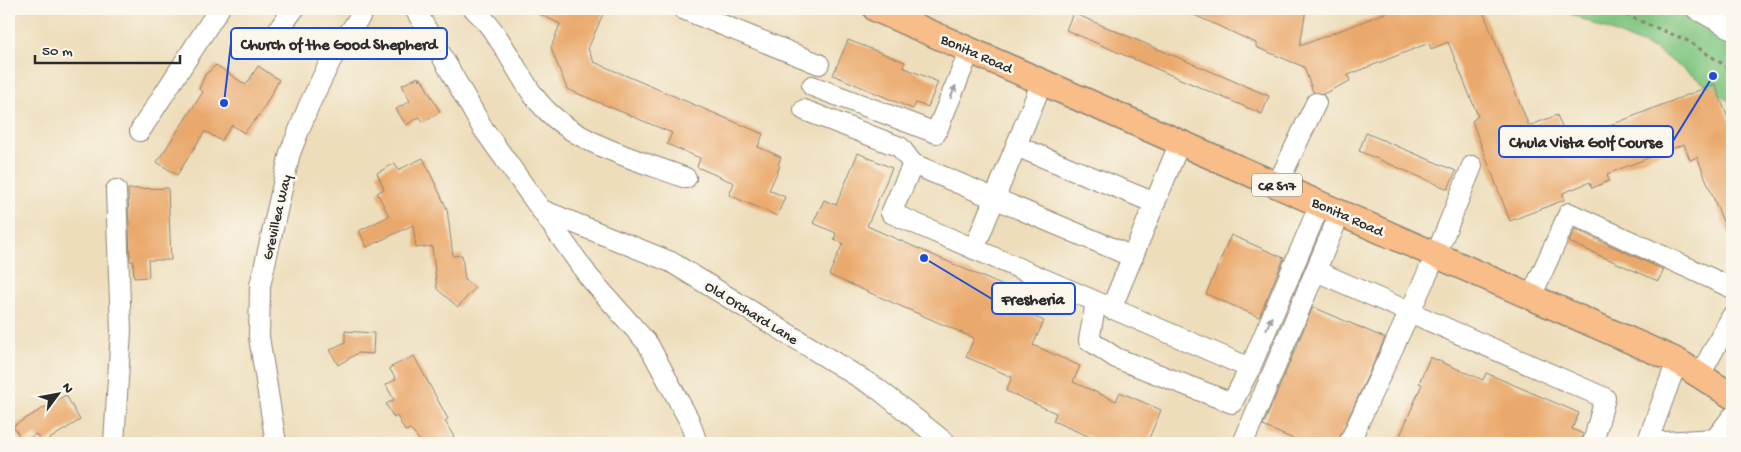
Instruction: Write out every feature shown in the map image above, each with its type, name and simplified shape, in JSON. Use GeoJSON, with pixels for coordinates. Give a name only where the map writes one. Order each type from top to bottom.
{"type":"FeatureCollection","features":[{"type":"Feature","properties":{"kind":"main road","name":"Bonita Road"},"geometry":{"type":"LineString","coordinates":[[876,9],[1677,361],[1732,396]]}},
{"type":"Feature","properties":{"kind":"street"},"geometry":{"type":"LineString","coordinates":[[140,131],[219,9]]}},
{"type":"Feature","properties":{"kind":"street"},"geometry":{"type":"LineString","coordinates":[[269,42],[294,9]]}},
{"type":"Feature","properties":{"kind":"street","name":"Grevillea Way"},"geometry":{"type":"LineString","coordinates":[[276,443],[259,337],[260,286],[290,154],[309,105],[331,60],[365,9]]}},
{"type":"Feature","properties":{"kind":"street"},"geometry":{"type":"LineString","coordinates":[[415,9],[482,127],[589,277],[648,344],[689,420],[697,443]]}},
{"type":"Feature","properties":{"kind":"street"},"geometry":{"type":"LineString","coordinates":[[474,9],[501,43],[535,98],[549,112],[581,136],[686,178]]}},
{"type":"Feature","properties":{"kind":"street"},"geometry":{"type":"LineString","coordinates":[[683,9],[819,64]]}},
{"type":"Feature","properties":{"kind":"street"},"geometry":{"type":"LineString","coordinates":[[1696,9],[1732,30]]}},
{"type":"Feature","properties":{"kind":"street"},"geometry":{"type":"LineString","coordinates":[[812,86],[936,133],[970,50]]}},
{"type":"Feature","properties":{"kind":"street"},"geometry":{"type":"LineString","coordinates":[[974,249],[1042,82]]}},
{"type":"Feature","properties":{"kind":"street"},"geometry":{"type":"LineString","coordinates":[[1278,185],[1316,103]]}},
{"type":"Feature","properties":{"kind":"street"},"geometry":{"type":"LineString","coordinates":[[804,110],[900,147],[913,164],[1132,257]]}},
{"type":"Feature","properties":{"kind":"street"},"geometry":{"type":"LineString","coordinates":[[1180,142],[1132,257],[1104,305],[1089,340],[1116,358],[1232,403],[1330,208]]}},
{"type":"Feature","properties":{"kind":"street"},"geometry":{"type":"LineString","coordinates":[[1016,146],[1155,203]]}},
{"type":"Feature","properties":{"kind":"street"},"geometry":{"type":"LineString","coordinates":[[913,164],[891,213],[1250,368]]}},
{"type":"Feature","properties":{"kind":"street"},"geometry":{"type":"LineString","coordinates":[[1349,443],[1436,255],[1472,166]]}},
{"type":"Feature","properties":{"kind":"street"},"geometry":{"type":"LineString","coordinates":[[114,443],[121,331],[116,190]]}},
{"type":"Feature","properties":{"kind":"street"},"geometry":{"type":"LineString","coordinates":[[1244,443],[1316,271],[1330,208]]}},
{"type":"Feature","properties":{"kind":"street","name":"Old Orchard Lane"},"geometry":{"type":"LineString","coordinates":[[542,210],[671,262],[878,389],[946,443]]}},
{"type":"Feature","properties":{"kind":"street"},"geometry":{"type":"LineString","coordinates":[[1531,297],[1569,213],[1732,288]]}},
{"type":"Feature","properties":{"kind":"street"},"geometry":{"type":"LineString","coordinates":[[1316,271],[1605,398],[1593,443]]}},
{"type":"Feature","properties":{"kind":"street"},"geometry":{"type":"LineString","coordinates":[[1700,375],[1732,316]]}},
{"type":"Feature","properties":{"kind":"street"},"geometry":{"type":"LineString","coordinates":[[1677,361],[1647,443],[1715,439],[1732,418]]}},
{"type":"Feature","properties":{"kind":"path"},"geometry":{"type":"LineString","coordinates":[[1610,9],[1686,40],[1732,70]]}},
{"type":"Feature","properties":{"kind":"green space"},"geometry":{"type":"Polygon","coordinates":[[[1559,9],[1732,9],[1732,103],[1656,50],[1559,9]]]}},
{"type":"Feature","properties":{"kind":"building"},"geometry":{"type":"Polygon","coordinates":[[[530,9],[605,9],[588,49],[594,62],[763,134],[758,147],[781,157],[778,165],[780,166],[769,190],[785,197],[777,216],[729,195],[734,183],[697,167],[700,158],[667,144],[672,133],[567,89],[551,48],[560,24],[530,9]]]}},
{"type":"Feature","properties":{"kind":"building"},"geometry":{"type":"Polygon","coordinates":[[[1181,9],[1306,9],[1300,46],[1395,9],[1482,9],[1529,126],[1557,115],[1568,142],[1715,84],[1732,129],[1732,244],[1697,157],[1690,160],[1684,144],[1607,174],[1609,181],[1592,188],[1590,182],[1563,193],[1564,200],[1510,221],[1472,121],[1478,116],[1448,42],[1431,49],[1429,43],[1348,75],[1350,81],[1323,94],[1313,92],[1304,67],[1256,47],[1256,43],[1181,9]]]}},
{"type":"Feature","properties":{"kind":"building"},"geometry":{"type":"Polygon","coordinates":[[[1073,13],[1269,96],[1262,114],[1066,30],[1073,13]]]}},
{"type":"Feature","properties":{"kind":"building"},"geometry":{"type":"Polygon","coordinates":[[[848,40],[905,62],[903,67],[938,82],[928,107],[916,103],[913,109],[833,75],[848,40]]]}},
{"type":"Feature","properties":{"kind":"building"},"geometry":{"type":"Polygon","coordinates":[[[216,65],[246,85],[258,66],[279,80],[261,113],[244,133],[232,125],[221,141],[205,131],[177,175],[157,162],[203,92],[199,89],[205,75],[216,65]]]}},
{"type":"Feature","properties":{"kind":"building"},"geometry":{"type":"Polygon","coordinates":[[[418,77],[420,80],[421,78],[440,112],[423,122],[420,117],[406,125],[396,109],[410,101],[402,85],[418,77]]]}},
{"type":"Feature","properties":{"kind":"building"},"geometry":{"type":"Polygon","coordinates":[[[1366,133],[1456,171],[1448,189],[1359,151],[1366,133]]]}},
{"type":"Feature","properties":{"kind":"building"},"geometry":{"type":"Polygon","coordinates":[[[858,153],[892,168],[867,226],[1017,292],[1011,307],[1044,321],[1033,345],[1080,366],[1073,382],[1116,401],[1120,392],[1161,410],[1147,443],[1104,443],[1053,421],[1056,413],[1006,391],[1012,377],[966,357],[974,338],[829,275],[843,243],[834,240],[836,233],[813,223],[824,200],[836,205],[858,153]]]}},
{"type":"Feature","properties":{"kind":"building"},"geometry":{"type":"Polygon","coordinates":[[[423,158],[447,209],[453,256],[462,255],[465,280],[475,288],[458,307],[437,289],[432,246],[416,248],[413,225],[367,247],[359,231],[389,216],[377,193],[384,189],[377,173],[395,163],[398,170],[423,158]]]}},
{"type":"Feature","properties":{"kind":"building"},"geometry":{"type":"Polygon","coordinates":[[[168,188],[171,260],[148,260],[149,277],[134,278],[133,261],[130,261],[128,189],[168,188]]]}},
{"type":"Feature","properties":{"kind":"building"},"geometry":{"type":"Polygon","coordinates":[[[1575,229],[1664,270],[1658,281],[1569,242],[1575,229]]]}},
{"type":"Feature","properties":{"kind":"building"},"geometry":{"type":"Polygon","coordinates":[[[1231,235],[1284,258],[1259,317],[1206,294],[1231,235]]]}},
{"type":"Feature","properties":{"kind":"building"},"geometry":{"type":"Polygon","coordinates":[[[1313,307],[1385,338],[1337,443],[1303,443],[1263,426],[1313,307]]]}},
{"type":"Feature","properties":{"kind":"building"},"geometry":{"type":"Polygon","coordinates":[[[345,331],[374,333],[373,354],[358,353],[338,365],[330,350],[345,342],[345,331]]]}},
{"type":"Feature","properties":{"kind":"building"},"geometry":{"type":"Polygon","coordinates":[[[414,356],[448,419],[445,421],[454,437],[443,443],[422,443],[410,429],[405,431],[397,416],[394,418],[386,404],[394,400],[386,385],[396,379],[389,368],[414,356]]]}},
{"type":"Feature","properties":{"kind":"building"},"geometry":{"type":"Polygon","coordinates":[[[1430,357],[1483,380],[1486,373],[1579,413],[1572,429],[1583,434],[1581,443],[1397,443],[1422,384],[1419,383],[1430,357]]]}},
{"type":"Feature","properties":{"kind":"building"},"geometry":{"type":"Polygon","coordinates":[[[66,395],[80,420],[43,443],[36,434],[23,442],[13,426],[66,395]]]}},
{"type":"Feature","properties":{"kind":"place","name":"Chula Vista Golf Course"},"geometry":{"type":"Point","coordinates":[1713,76]}},
{"type":"Feature","properties":{"kind":"place","name":"Church of the Good Shepherd"},"geometry":{"type":"Point","coordinates":[224,103]}},
{"type":"Feature","properties":{"kind":"place","name":"Fresheria"},"geometry":{"type":"Point","coordinates":[924,258]}}]}
